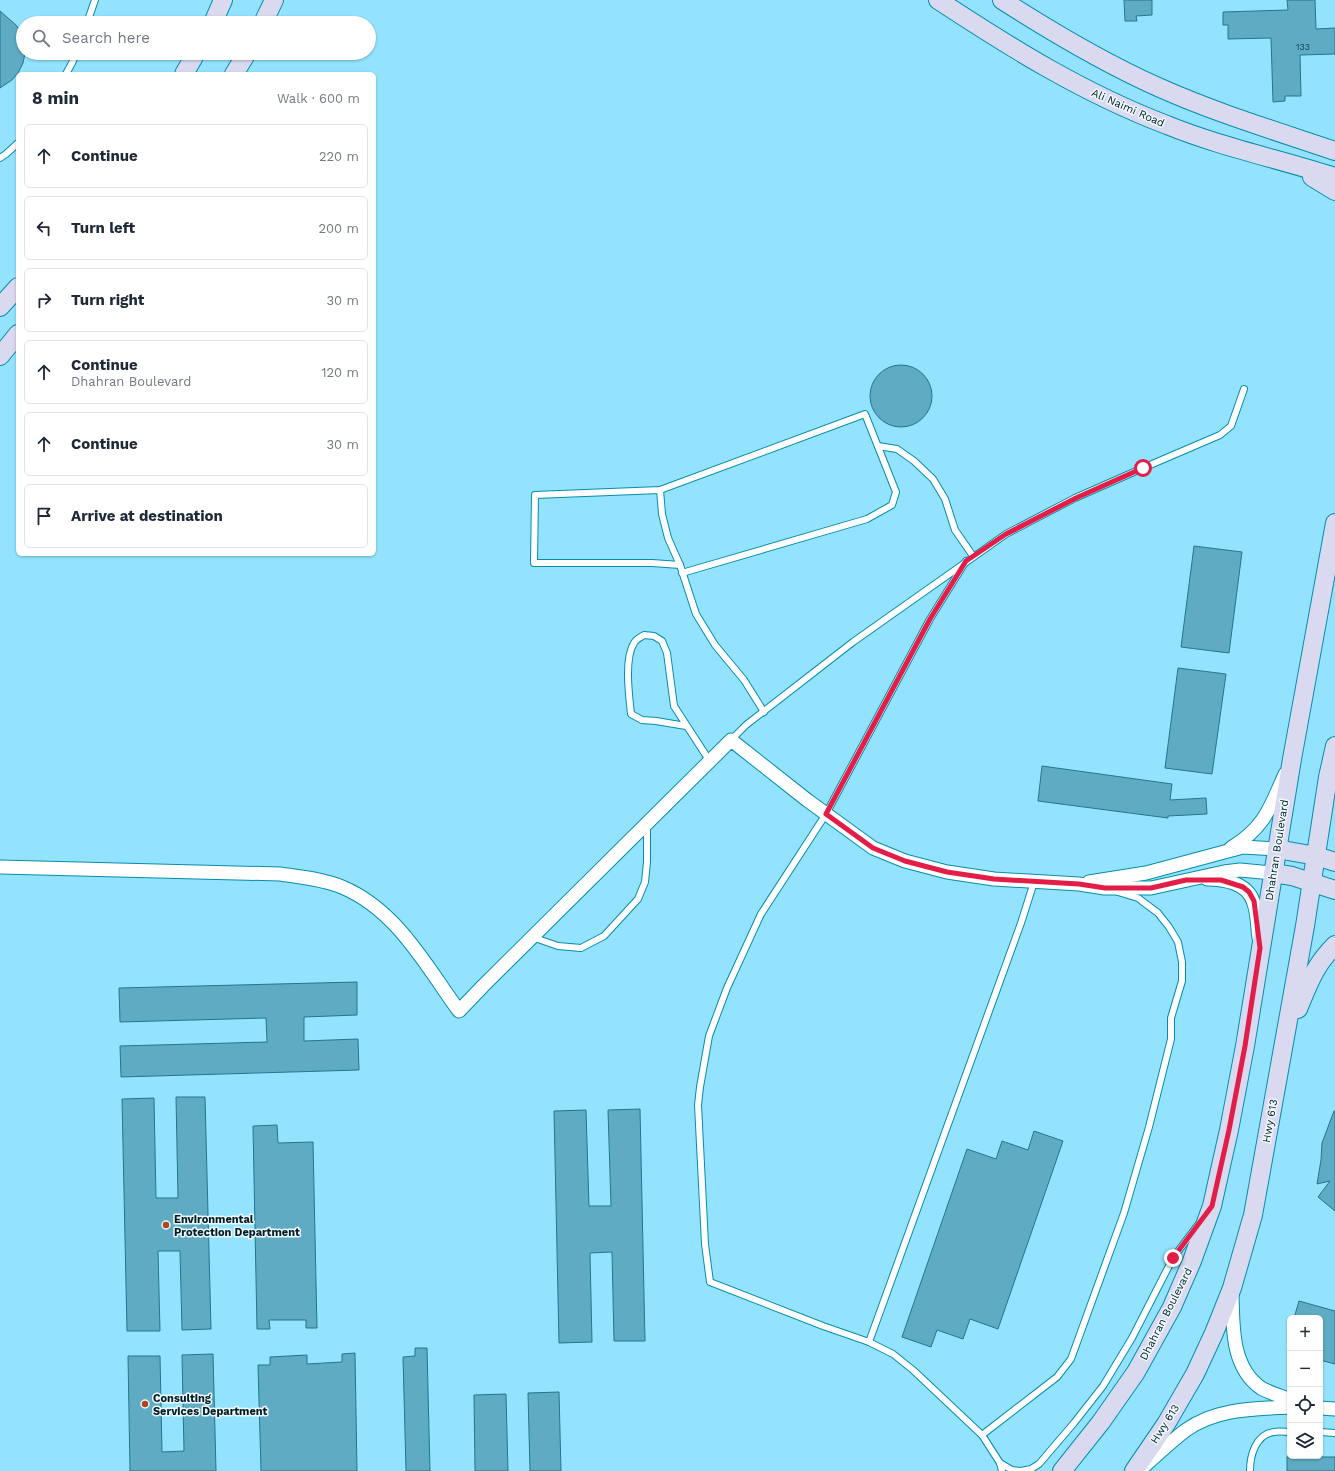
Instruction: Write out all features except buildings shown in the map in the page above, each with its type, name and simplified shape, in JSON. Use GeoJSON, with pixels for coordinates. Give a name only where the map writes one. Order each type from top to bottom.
{"type":"FeatureCollection","features":[{"type":"Feature","properties":{"kind":"main road"},"geometry":{"type":"LineString","coordinates":[[216,16],[223,0]]}},
{"type":"Feature","properties":{"kind":"main road"},"geometry":{"type":"LineString","coordinates":[[266,16],[274,0]]}},
{"type":"Feature","properties":{"kind":"main road","name":"Ali Naimi Road"},"geometry":{"type":"LineString","coordinates":[[938,0],[998,39],[1056,73],[1118,105],[1167,126],[1207,140],[1291,163],[1335,177]]}},
{"type":"Feature","properties":{"kind":"main road"},"geometry":{"type":"LineString","coordinates":[[1002,0],[1040,25],[1157,87],[1215,110],[1335,151]]}},
{"type":"Feature","properties":{"kind":"main road"},"geometry":{"type":"LineString","coordinates":[[185,72],[192,60]]}},
{"type":"Feature","properties":{"kind":"main road"},"geometry":{"type":"LineString","coordinates":[[235,72],[243,60]]}},
{"type":"Feature","properties":{"kind":"main road"},"geometry":{"type":"LineString","coordinates":[[1291,163],[1335,191]]}},
{"type":"Feature","properties":{"kind":"main road"},"geometry":{"type":"LineString","coordinates":[[0,307],[16,289]]}},
{"type":"Feature","properties":{"kind":"main road"},"geometry":{"type":"LineString","coordinates":[[0,356],[16,336]]}},
{"type":"Feature","properties":{"kind":"main road","name":"Dhahran Boulevard"},"geometry":{"type":"LineString","coordinates":[[1062,1471],[1101,1422],[1136,1372],[1172,1307],[1192,1262],[1212,1206],[1229,1130],[1245,1046],[1292,759],[1335,523]]}},
{"type":"Feature","properties":{"kind":"main road","name":"Hwy 613"},"geometry":{"type":"LineString","coordinates":[[1134,1471],[1166,1424],[1195,1374],[1214,1333],[1232,1288],[1253,1215],[1312,883],[1328,777],[1335,746]]}},
{"type":"Feature","properties":{"kind":"main road"},"geometry":{"type":"LineString","coordinates":[[1328,777],[1335,796]]}},
{"type":"Feature","properties":{"kind":"main road"},"geometry":{"type":"LineString","coordinates":[[1277,849],[1316,856],[1335,862]]}},
{"type":"Feature","properties":{"kind":"main road"},"geometry":{"type":"LineString","coordinates":[[1273,873],[1292,876],[1335,890]]}},
{"type":"Feature","properties":{"kind":"main road"},"geometry":{"type":"LineString","coordinates":[[1284,1041],[1315,968],[1335,945]]}},
{"type":"Feature","properties":{"kind":"street"},"geometry":{"type":"LineString","coordinates":[[0,867],[280,874],[308,878],[341,886],[369,901],[392,921],[417,951],[460,1011],[483,986],[709,760],[731,740],[826,814],[873,848],[905,861],[947,872],[994,879],[1079,884],[1105,888],[1151,888],[1224,872],[1240,870],[1273,873]]}},
{"type":"Feature","properties":{"kind":"street"},"geometry":{"type":"LineString","coordinates":[[1224,852],[1241,842],[1257,828],[1267,814],[1292,759]]}},
{"type":"Feature","properties":{"kind":"street"},"geometry":{"type":"LineString","coordinates":[[1079,884],[1146,873],[1242,848],[1277,849]]}},
{"type":"Feature","properties":{"kind":"street"},"geometry":{"type":"LineString","coordinates":[[1186,880],[1221,880],[1243,887],[1249,892],[1254,901],[1260,948]]}},
{"type":"Feature","properties":{"kind":"street"},"geometry":{"type":"LineString","coordinates":[[1232,1288],[1235,1345],[1240,1360],[1250,1377],[1262,1389],[1287,1399]]}},
{"type":"Feature","properties":{"kind":"street"},"geometry":{"type":"LineString","coordinates":[[1138,1471],[1186,1430],[1206,1419],[1223,1413],[1246,1409],[1287,1407]]}},
{"type":"Feature","properties":{"kind":"street"},"geometry":{"type":"LineString","coordinates":[[1323,1408],[1335,1408]]}},
{"type":"Feature","properties":{"kind":"lane"},"geometry":{"type":"LineString","coordinates":[[89,16],[95,0]]}},
{"type":"Feature","properties":{"kind":"lane"},"geometry":{"type":"LineString","coordinates":[[67,72],[74,60]]}},
{"type":"Feature","properties":{"kind":"lane"},"geometry":{"type":"LineString","coordinates":[[0,158],[16,145]]}},
{"type":"Feature","properties":{"kind":"lane"},"geometry":{"type":"LineString","coordinates":[[731,740],[746,725],[853,642],[1006,534],[1076,498],[1220,435],[1231,426],[1244,389]]}},
{"type":"Feature","properties":{"kind":"lane"},"geometry":{"type":"LineString","coordinates":[[680,565],[652,563],[534,563],[535,495],[660,490],[865,414],[896,492],[892,505],[867,519],[682,573]]}},
{"type":"Feature","properties":{"kind":"lane"},"geometry":{"type":"LineString","coordinates":[[878,446],[897,449],[914,461],[933,479],[944,499],[955,530],[973,556]]}},
{"type":"Feature","properties":{"kind":"lane"},"geometry":{"type":"LineString","coordinates":[[660,490],[662,514],[668,538],[680,565],[696,614],[715,645],[744,680],[764,712]]}},
{"type":"Feature","properties":{"kind":"lane"},"geometry":{"type":"LineString","coordinates":[[966,561],[930,619],[826,814],[761,914],[726,988],[709,1036],[698,1105],[705,1244],[710,1282],[823,1326],[869,1342],[893,1354],[913,1370],[982,1435],[1000,1463],[1002,1471]]}},
{"type":"Feature","properties":{"kind":"lane"},"geometry":{"type":"LineString","coordinates":[[686,726],[656,720],[642,720],[631,714],[628,684],[630,654],[635,642],[644,635],[654,636],[662,641],[668,653],[674,706],[709,760]]}},
{"type":"Feature","properties":{"kind":"lane"},"geometry":{"type":"LineString","coordinates":[[532,937],[558,946],[581,948],[604,936],[638,899],[646,882],[646,824]]}},
{"type":"Feature","properties":{"kind":"lane"},"geometry":{"type":"LineString","coordinates":[[869,1342],[1034,882]]}},
{"type":"Feature","properties":{"kind":"lane"},"geometry":{"type":"LineString","coordinates":[[982,1435],[1057,1377],[1071,1359],[1124,1213],[1150,1127],[1171,1039],[1171,1018],[1182,981],[1182,962],[1178,942],[1158,913],[1138,898],[1105,888]]}},
{"type":"Feature","properties":{"kind":"lane"},"geometry":{"type":"LineString","coordinates":[[1000,1463],[1012,1470],[1020,1471],[1031,1469],[1039,1464],[1074,1423],[1102,1386],[1132,1338],[1173,1258],[1212,1206]]}},
{"type":"Feature","properties":{"kind":"lane"},"geometry":{"type":"LineString","coordinates":[[1250,1471],[1252,1451],[1257,1442],[1264,1436],[1273,1432],[1287,1432]]}},
{"type":"Feature","properties":{"kind":"lane"},"geometry":{"type":"LineString","coordinates":[[1323,1432],[1335,1432]]}},
{"type":"Feature","properties":{"kind":"place","name":"Environmental Protection Department"},"geometry":{"type":"Point","coordinates":[166,1225]}},
{"type":"Feature","properties":{"kind":"place","name":"Consulting Services Department"},"geometry":{"type":"Point","coordinates":[145,1404]}},
{"type":"Feature","properties":{"kind":"route"},"geometry":{"type":"LineString","coordinates":[[1143,468],[1076,498],[1006,534],[966,561],[930,619],[826,814],[873,848],[905,861],[947,872],[994,879],[1079,884],[1105,888],[1151,888],[1186,880],[1210,879],[1232,883],[1243,887],[1249,892],[1254,901],[1260,948],[1245,1046],[1229,1130],[1212,1206],[1173,1258]]}}]}
